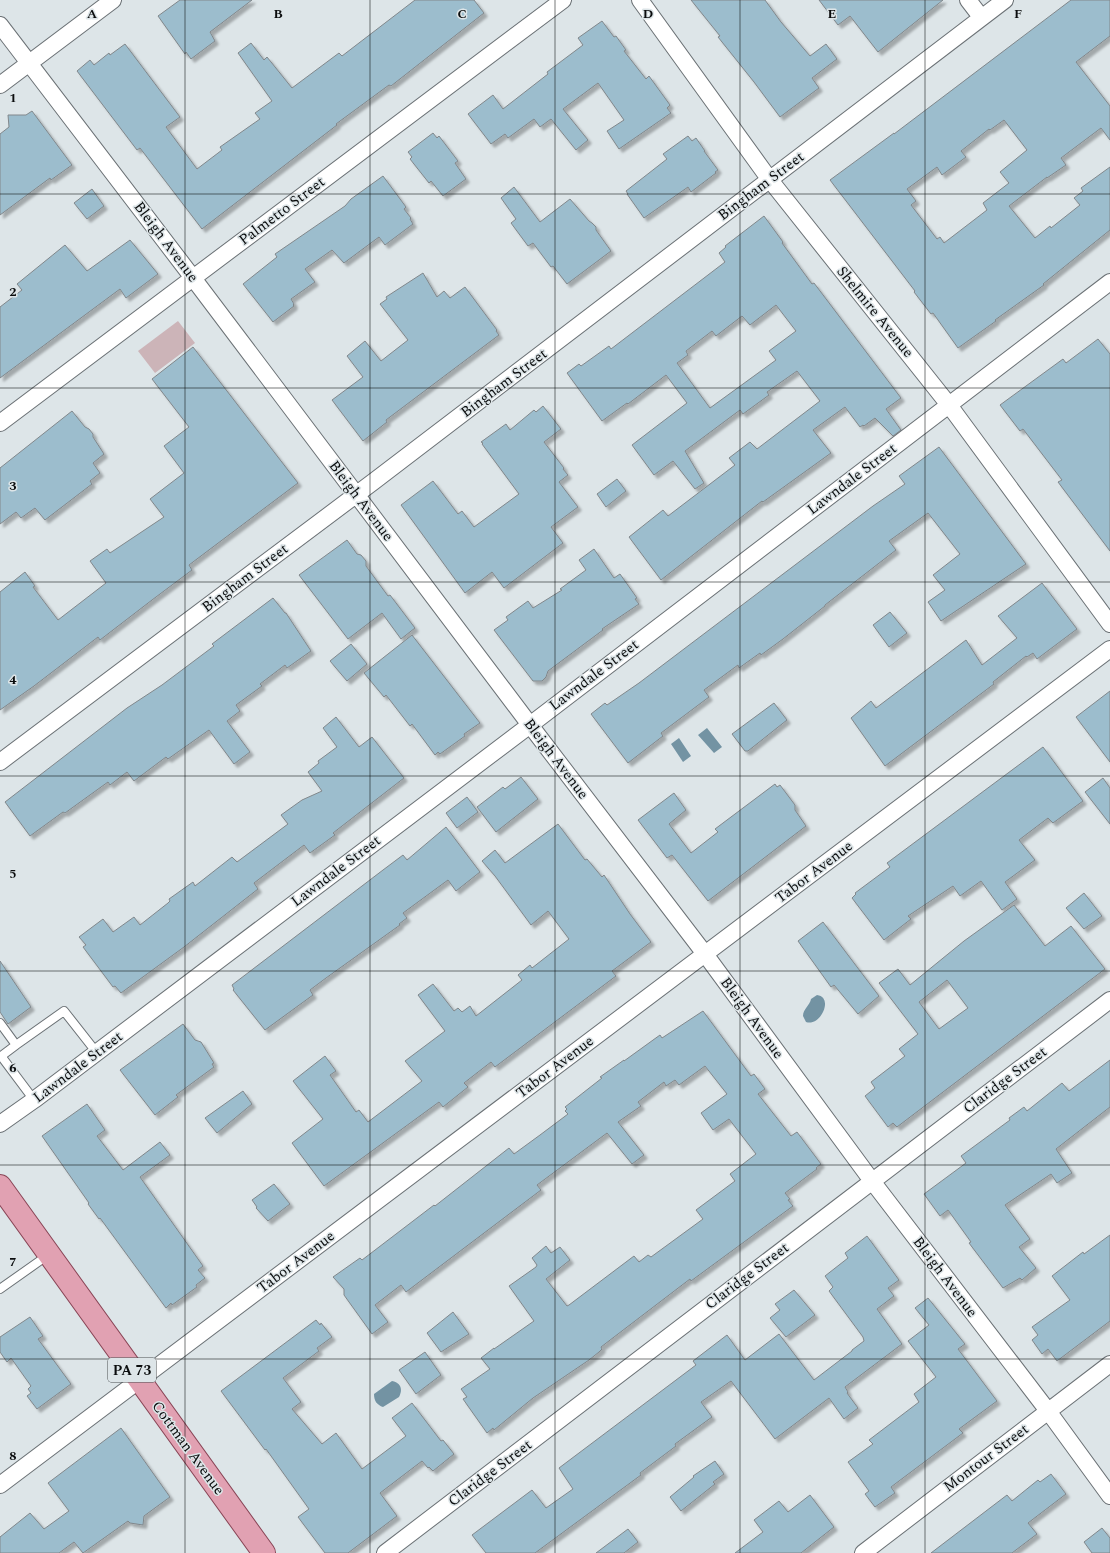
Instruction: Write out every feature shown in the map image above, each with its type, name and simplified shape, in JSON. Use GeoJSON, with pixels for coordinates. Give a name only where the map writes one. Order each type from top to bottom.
{"type":"FeatureCollection","features":[{"type":"Feature","properties":{"kind":"main road","name":"Cottman Avenue"},"geometry":{"type":"LineString","coordinates":[[0,1186],[264,1553]]}},
{"type":"Feature","properties":{"kind":"street"},"geometry":{"type":"LineString","coordinates":[[0,85],[113,0]]}},
{"type":"Feature","properties":{"kind":"street","name":"Palmetto Street"},"geometry":{"type":"LineString","coordinates":[[0,423],[563,0]]}},
{"type":"Feature","properties":{"kind":"street","name":"Shelmire Avenue"},"geometry":{"type":"LineString","coordinates":[[640,0],[770,180],[949,405],[1110,624]]}},
{"type":"Feature","properties":{"kind":"street"},"geometry":{"type":"LineString","coordinates":[[968,0],[981,17]]}},
{"type":"Feature","properties":{"kind":"street","name":"Bingham Street"},"geometry":{"type":"LineString","coordinates":[[0,762],[356,495],[1005,0]]}},
{"type":"Feature","properties":{"kind":"street","name":"Bleigh Avenue"},"geometry":{"type":"LineString","coordinates":[[0,25],[704,954],[872,1181],[1048,1411],[1110,1496]]}},
{"type":"Feature","properties":{"kind":"street","name":"Lawndale Street"},"geometry":{"type":"LineString","coordinates":[[0,1124],[34,1100],[530,725],[1110,282]]}},
{"type":"Feature","properties":{"kind":"street","name":"Tabor Avenue"},"geometry":{"type":"LineString","coordinates":[[0,1486],[1110,649]]}},
{"type":"Feature","properties":{"kind":"street","name":"Claridge Street"},"geometry":{"type":"LineString","coordinates":[[385,1553],[1110,1000]]}},
{"type":"Feature","properties":{"kind":"street","name":"Montour Street"},"geometry":{"type":"LineString","coordinates":[[863,1553],[1110,1364]]}},
{"type":"Feature","properties":{"kind":"lane"},"geometry":{"type":"LineString","coordinates":[[34,1100],[1,1056],[64,1012],[96,1053]]}},
{"type":"Feature","properties":{"kind":"lane"},"geometry":{"type":"LineString","coordinates":[[0,1023],[16,1045]]}},
{"type":"Feature","properties":{"kind":"lane"},"geometry":{"type":"LineString","coordinates":[[0,1289],[48,1254]]}},
{"type":"Feature","properties":{"kind":"shaded area"},"geometry":{"type":"Polygon","coordinates":[[[178,321],[195,343],[155,373],[138,351],[178,321]]]}},
{"type":"Feature","properties":{"kind":"water"},"geometry":{"type":"Polygon","coordinates":[[[707,728],[722,747],[714,753],[698,735],[707,728]]]}},
{"type":"Feature","properties":{"kind":"water"},"geometry":{"type":"Polygon","coordinates":[[[679,738],[691,756],[683,762],[671,744],[679,738]]]}},
{"type":"Feature","properties":{"kind":"water"},"geometry":{"type":"Polygon","coordinates":[[[817,995],[822,997],[825,1001],[824,1011],[816,1020],[806,1022],[803,1016],[804,1011],[811,999],[817,995]]]}},
{"type":"Feature","properties":{"kind":"water"},"geometry":{"type":"Polygon","coordinates":[[[392,1381],[397,1383],[401,1389],[399,1397],[383,1407],[376,1402],[374,1394],[392,1381]]]}},
{"type":"Feature","properties":{"kind":"building"},"geometry":{"type":"Polygon","coordinates":[[[180,0],[252,0],[210,32],[215,41],[191,59],[186,52],[185,54],[158,16],[180,0]]]}},
{"type":"Feature","properties":{"kind":"building"},"geometry":{"type":"Polygon","coordinates":[[[415,0],[474,0],[484,13],[391,86],[389,85],[336,124],[337,125],[202,229],[140,148],[137,150],[77,71],[90,60],[94,65],[109,53],[110,55],[125,44],[180,117],[166,127],[197,169],[222,150],[220,147],[260,119],[255,113],[272,101],[238,53],[251,43],[264,60],[267,57],[292,88],[339,53],[342,56],[415,0]]]}},
{"type":"Feature","properties":{"kind":"building"},"geometry":{"type":"Polygon","coordinates":[[[691,0],[765,0],[781,22],[810,56],[826,44],[837,59],[812,78],[819,88],[780,117],[718,37],[720,36],[691,0]]]}},
{"type":"Feature","properties":{"kind":"building"},"geometry":{"type":"Polygon","coordinates":[[[819,0],[943,0],[878,52],[850,16],[838,25],[819,0]]]}},
{"type":"Feature","properties":{"kind":"building"},"geometry":{"type":"Polygon","coordinates":[[[1071,0],[1110,0],[1110,36],[1076,62],[1110,106],[1110,140],[1101,128],[1061,158],[1066,165],[1047,177],[1009,206],[1035,238],[1050,226],[1051,228],[1080,205],[1074,198],[1083,191],[1081,188],[1110,167],[1110,230],[1043,284],[1044,285],[958,348],[933,313],[931,314],[830,180],[894,134],[1071,0]],[[1004,120],[990,130],[989,129],[961,151],[966,157],[942,175],[937,167],[907,189],[916,201],[911,205],[937,239],[940,237],[944,243],[987,210],[983,203],[1009,183],[1000,172],[1027,150],[1004,120]]]}},
{"type":"Feature","properties":{"kind":"building"},"geometry":{"type":"Polygon","coordinates":[[[602,21],[614,37],[616,36],[626,50],[624,51],[646,79],[649,76],[670,105],[667,108],[671,113],[619,149],[607,131],[624,120],[598,83],[563,109],[588,140],[576,150],[551,119],[540,127],[534,119],[508,138],[505,134],[491,144],[468,114],[493,95],[503,109],[548,74],[547,72],[583,45],[578,38],[602,21]]]}},
{"type":"Feature","properties":{"kind":"building"},"geometry":{"type":"Polygon","coordinates":[[[32,111],[72,165],[51,180],[50,178],[0,215],[0,134],[9,127],[8,115],[26,115],[32,111]]]}},
{"type":"Feature","properties":{"kind":"building"},"geometry":{"type":"Polygon","coordinates":[[[433,133],[437,138],[439,136],[458,161],[455,163],[466,179],[443,196],[431,181],[429,183],[410,159],[412,157],[408,152],[433,133]]]}},
{"type":"Feature","properties":{"kind":"building"},"geometry":{"type":"Polygon","coordinates":[[[688,136],[692,141],[696,138],[718,170],[691,192],[688,187],[644,218],[626,191],[667,159],[663,154],[688,136]]]}},
{"type":"Feature","properties":{"kind":"building"},"geometry":{"type":"Polygon","coordinates":[[[383,176],[406,207],[404,209],[411,218],[410,219],[413,224],[385,245],[379,237],[344,263],[332,250],[305,269],[315,282],[291,299],[294,306],[273,322],[243,284],[277,257],[275,254],[345,206],[351,199],[383,176]]]}},
{"type":"Feature","properties":{"kind":"building"},"geometry":{"type":"Polygon","coordinates":[[[514,187],[540,222],[570,199],[596,227],[596,230],[611,251],[567,284],[553,266],[551,267],[533,243],[528,246],[511,223],[516,219],[501,198],[514,187]]]}},
{"type":"Feature","properties":{"kind":"building"},"geometry":{"type":"Polygon","coordinates":[[[92,189],[104,206],[87,219],[74,203],[92,189]]]}},
{"type":"Feature","properties":{"kind":"building"},"geometry":{"type":"Polygon","coordinates":[[[764,216],[812,284],[814,283],[901,398],[886,409],[901,430],[893,436],[875,418],[864,426],[863,425],[860,427],[845,407],[813,430],[831,453],[763,502],[762,501],[661,580],[629,537],[663,510],[668,516],[735,465],[729,458],[750,442],[757,449],[820,401],[797,371],[767,392],[769,395],[743,414],[740,410],[685,451],[704,483],[695,489],[673,461],[654,475],[632,445],[687,403],[666,375],[628,404],[627,403],[602,421],[567,373],[579,364],[581,366],[609,346],[611,349],[725,262],[719,253],[726,247],[725,246],[764,216]],[[776,305],[750,325],[742,316],[716,336],[712,331],[686,351],[688,355],[677,363],[710,408],[776,360],[769,351],[796,331],[776,305]]]}},
{"type":"Feature","properties":{"kind":"building"},"geometry":{"type":"Polygon","coordinates":[[[130,240],[158,274],[126,298],[120,289],[0,378],[0,307],[22,290],[17,284],[65,245],[87,271],[130,240]]]}},
{"type":"Feature","properties":{"kind":"building"},"geometry":{"type":"Polygon","coordinates":[[[423,273],[437,297],[444,291],[450,298],[465,287],[497,330],[496,331],[499,335],[386,420],[387,422],[363,441],[332,400],[363,377],[347,356],[365,341],[381,361],[408,340],[380,304],[387,299],[386,297],[423,273]]]}},
{"type":"Feature","properties":{"kind":"building"},"geometry":{"type":"Polygon","coordinates":[[[1098,339],[1110,354],[1110,551],[1058,482],[1062,480],[1023,429],[1020,431],[1000,405],[1063,359],[1066,363],[1098,339]]]}},
{"type":"Feature","properties":{"kind":"building"},"geometry":{"type":"Polygon","coordinates":[[[193,347],[298,483],[189,565],[192,570],[100,640],[98,637],[0,710],[0,592],[25,572],[35,586],[33,587],[58,620],[106,583],[90,561],[107,549],[110,553],[164,517],[150,499],[184,473],[164,446],[189,427],[152,379],[193,347]]]}},
{"type":"Feature","properties":{"kind":"building"},"geometry":{"type":"Polygon","coordinates":[[[543,406],[561,429],[544,442],[568,475],[559,482],[578,507],[551,527],[563,543],[504,588],[492,572],[465,593],[401,505],[433,481],[458,514],[462,511],[474,527],[519,494],[481,442],[506,424],[510,430],[534,410],[536,412],[543,406]]]}},
{"type":"Feature","properties":{"kind":"building"},"geometry":{"type":"Polygon","coordinates":[[[72,411],[93,434],[93,437],[104,454],[93,463],[100,473],[90,481],[92,484],[45,520],[35,508],[21,518],[16,512],[0,524],[0,468],[72,411]]]}},
{"type":"Feature","properties":{"kind":"building"},"geometry":{"type":"Polygon","coordinates":[[[939,447],[1026,564],[941,621],[928,602],[945,590],[933,575],[960,554],[928,513],[889,541],[896,550],[783,639],[761,655],[760,653],[739,668],[738,665],[704,690],[709,697],[661,733],[663,736],[628,763],[591,714],[605,703],[607,705],[639,683],[873,506],[905,484],[899,476],[939,447]]]}},
{"type":"Feature","properties":{"kind":"building"},"geometry":{"type":"Polygon","coordinates":[[[617,479],[626,491],[606,507],[597,494],[617,479]]]}},
{"type":"Feature","properties":{"kind":"building"},"geometry":{"type":"Polygon","coordinates":[[[347,540],[357,554],[361,555],[366,561],[366,566],[388,596],[390,595],[415,628],[401,639],[382,613],[348,639],[299,575],[347,540]]]}},
{"type":"Feature","properties":{"kind":"building"},"geometry":{"type":"Polygon","coordinates":[[[594,549],[614,578],[620,574],[637,598],[635,599],[639,604],[602,629],[603,630],[548,671],[546,677],[542,681],[533,681],[494,630],[508,620],[506,617],[528,601],[533,608],[562,590],[560,589],[586,570],[579,560],[594,549]]]}},
{"type":"Feature","properties":{"kind":"building"},"geometry":{"type":"Polygon","coordinates":[[[1042,583],[1077,629],[1037,659],[1033,653],[1027,657],[1026,656],[993,682],[994,684],[885,766],[851,718],[871,701],[876,708],[966,640],[982,665],[1017,638],[998,616],[1042,583]]]}},
{"type":"Feature","properties":{"kind":"building"},"geometry":{"type":"Polygon","coordinates":[[[273,598],[286,613],[311,651],[287,668],[285,665],[260,684],[262,686],[236,705],[240,711],[227,721],[250,752],[234,764],[209,730],[168,759],[166,757],[134,781],[127,772],[110,785],[108,782],[30,836],[5,802],[127,708],[162,685],[214,646],[212,644],[273,598]]]}},
{"type":"Feature","properties":{"kind":"building"},"geometry":{"type":"Polygon","coordinates":[[[890,612],[907,633],[889,647],[873,625],[890,612]]]}},
{"type":"Feature","properties":{"kind":"building"},"geometry":{"type":"Polygon","coordinates":[[[412,635],[480,723],[440,754],[438,752],[435,755],[412,724],[410,726],[386,695],[384,697],[364,673],[412,635]]]}},
{"type":"Feature","properties":{"kind":"building"},"geometry":{"type":"Polygon","coordinates":[[[351,644],[367,664],[347,681],[330,661],[351,644]]]}},
{"type":"Feature","properties":{"kind":"building"},"geometry":{"type":"Polygon","coordinates":[[[1110,691],[1110,762],[1076,717],[1110,691]]]}},
{"type":"Feature","properties":{"kind":"building"},"geometry":{"type":"Polygon","coordinates":[[[774,703],[787,720],[748,751],[745,751],[732,734],[774,703]]]}},
{"type":"Feature","properties":{"kind":"building"},"geometry":{"type":"Polygon","coordinates":[[[336,717],[359,747],[372,737],[404,778],[333,833],[335,835],[310,853],[304,845],[254,883],[258,889],[184,947],[121,993],[115,986],[113,987],[83,947],[86,945],[79,937],[103,919],[113,932],[134,917],[140,925],[168,903],[170,901],[169,899],[193,882],[195,886],[232,857],[237,862],[288,824],[281,815],[302,800],[322,791],[308,772],[319,763],[318,761],[337,747],[323,728],[336,717]]]}},
{"type":"Feature","properties":{"kind":"building"},"geometry":{"type":"Polygon","coordinates":[[[1043,747],[1083,801],[1053,823],[1048,818],[1019,840],[1035,860],[1005,882],[1017,899],[1002,910],[981,881],[960,896],[953,886],[908,916],[911,919],[884,940],[852,898],[856,894],[855,893],[890,867],[887,863],[1043,747]]]}},
{"type":"Feature","properties":{"kind":"building"},"geometry":{"type":"Polygon","coordinates":[[[521,777],[538,799],[496,832],[477,807],[503,787],[505,789],[521,777]]]}},
{"type":"Feature","properties":{"kind":"building"},"geometry":{"type":"Polygon","coordinates":[[[1103,778],[1110,788],[1110,824],[1085,792],[1103,778]]]}},
{"type":"Feature","properties":{"kind":"building"},"geometry":{"type":"Polygon","coordinates":[[[775,784],[777,787],[780,785],[795,805],[795,810],[806,826],[708,901],[672,855],[667,858],[638,820],[674,793],[686,810],[669,824],[691,853],[718,832],[715,829],[775,784]]]}},
{"type":"Feature","properties":{"kind":"building"},"geometry":{"type":"Polygon","coordinates":[[[467,797],[478,812],[457,828],[446,813],[467,797]]]}},
{"type":"Feature","properties":{"kind":"building"},"geometry":{"type":"Polygon","coordinates":[[[558,824],[585,860],[587,859],[602,877],[604,875],[651,942],[612,971],[616,976],[495,1067],[491,1062],[464,1083],[468,1087],[443,1107],[439,1102],[324,1186],[292,1143],[323,1119],[293,1081],[325,1056],[336,1071],[330,1075],[356,1112],[359,1110],[368,1122],[422,1081],[405,1061],[445,1031],[418,995],[433,984],[454,1011],[458,1008],[462,1012],[470,1006],[476,1016],[522,980],[518,975],[530,965],[532,968],[569,939],[548,911],[531,925],[495,876],[482,861],[495,850],[505,863],[558,824]]]}},
{"type":"Feature","properties":{"kind":"building"},"geometry":{"type":"Polygon","coordinates":[[[446,827],[480,872],[456,891],[448,880],[403,913],[407,918],[399,924],[400,925],[310,990],[313,995],[265,1030],[233,990],[232,985],[403,855],[407,860],[446,827]]]}},
{"type":"Feature","properties":{"kind":"building"},"geometry":{"type":"Polygon","coordinates":[[[1084,893],[1102,916],[1084,929],[1066,908],[1084,893]]]}},
{"type":"Feature","properties":{"kind":"building"},"geometry":{"type":"Polygon","coordinates":[[[1014,905],[1045,946],[1071,926],[1105,969],[897,1127],[893,1123],[888,1127],[865,1096],[875,1088],[871,1082],[905,1056],[899,1049],[918,1034],[879,983],[898,969],[910,985],[964,941],[1014,905]],[[947,980],[919,1002],[939,1029],[968,1008],[947,980]]]}},
{"type":"Feature","properties":{"kind":"building"},"geometry":{"type":"Polygon","coordinates":[[[823,922],[879,996],[858,1014],[834,985],[831,987],[798,941],[823,922]]]}},
{"type":"Feature","properties":{"kind":"building"},"geometry":{"type":"Polygon","coordinates":[[[0,961],[31,1007],[8,1024],[0,1012],[0,961]]]}},
{"type":"Feature","properties":{"kind":"building"},"geometry":{"type":"Polygon","coordinates":[[[703,1011],[751,1076],[754,1074],[765,1089],[758,1094],[791,1136],[797,1132],[821,1164],[816,1168],[817,1169],[785,1193],[793,1206],[691,1281],[690,1279],[601,1347],[602,1349],[589,1360],[533,1398],[494,1430],[493,1428],[487,1433],[463,1399],[467,1397],[461,1389],[490,1369],[481,1358],[534,1321],[509,1286],[536,1267],[537,1265],[532,1258],[546,1246],[551,1253],[560,1247],[570,1260],[546,1279],[567,1306],[634,1256],[639,1262],[648,1255],[651,1257],[703,1219],[696,1210],[735,1181],[730,1174],[756,1154],[729,1119],[713,1130],[701,1113],[727,1094],[705,1066],[679,1085],[675,1080],[666,1086],[664,1082],[638,1102],[641,1106],[618,1122],[644,1155],[632,1164],[607,1133],[537,1185],[541,1190],[406,1292],[401,1285],[375,1305],[388,1322],[372,1334],[344,1295],[344,1289],[333,1277],[360,1258],[362,1260],[434,1205],[435,1206],[509,1148],[514,1154],[540,1135],[568,1114],[565,1111],[567,1109],[565,1107],[602,1078],[600,1077],[660,1035],[662,1038],[703,1011]]]}},
{"type":"Feature","properties":{"kind":"building"},"geometry":{"type":"Polygon","coordinates":[[[183,1024],[195,1040],[201,1042],[214,1063],[212,1064],[214,1067],[176,1095],[178,1097],[155,1115],[120,1070],[183,1024]]]}},
{"type":"Feature","properties":{"kind":"building"},"geometry":{"type":"Polygon","coordinates":[[[1110,1060],[1110,1107],[1056,1149],[1072,1173],[1057,1183],[1051,1174],[1005,1205],[1030,1239],[1019,1247],[1036,1268],[1022,1280],[1020,1278],[1003,1288],[969,1243],[971,1242],[948,1210],[940,1216],[924,1194],[966,1163],[961,1156],[1010,1120],[1009,1118],[1024,1107],[1027,1111],[1062,1083],[1069,1091],[1110,1060]]]}},
{"type":"Feature","properties":{"kind":"building"},"geometry":{"type":"Polygon","coordinates":[[[243,1091],[252,1104],[217,1133],[205,1118],[243,1091]]]}},
{"type":"Feature","properties":{"kind":"building"},"geometry":{"type":"Polygon","coordinates":[[[87,1104],[105,1130],[97,1136],[123,1170],[160,1142],[170,1155],[140,1177],[203,1266],[198,1270],[205,1278],[196,1285],[197,1287],[172,1305],[171,1303],[166,1308],[100,1218],[99,1219],[88,1204],[89,1203],[42,1136],[87,1104]]]}},
{"type":"Feature","properties":{"kind":"building"},"geometry":{"type":"Polygon","coordinates":[[[274,1184],[290,1204],[268,1221],[256,1208],[257,1207],[252,1200],[274,1184]]]}},
{"type":"Feature","properties":{"kind":"building"},"geometry":{"type":"Polygon","coordinates":[[[1110,1235],[1110,1321],[1057,1361],[1048,1349],[1042,1354],[1032,1340],[1038,1335],[1032,1327],[1070,1300],[1052,1276],[1083,1252],[1084,1254],[1110,1235]]]}},
{"type":"Feature","properties":{"kind":"building"},"geometry":{"type":"Polygon","coordinates":[[[867,1236],[899,1280],[888,1288],[894,1296],[877,1309],[902,1344],[845,1387],[848,1392],[847,1393],[858,1408],[844,1419],[829,1398],[775,1439],[731,1381],[701,1402],[712,1417],[675,1444],[676,1446],[640,1473],[641,1475],[535,1553],[486,1553],[472,1535],[532,1490],[546,1508],[573,1489],[559,1468],[696,1365],[693,1361],[727,1335],[745,1360],[779,1334],[814,1380],[852,1351],[864,1341],[863,1337],[829,1291],[833,1287],[825,1276],[848,1258],[845,1253],[867,1236]]]}},
{"type":"Feature","properties":{"kind":"building"},"geometry":{"type":"Polygon","coordinates":[[[794,1290],[815,1315],[786,1337],[770,1318],[780,1310],[775,1304],[794,1290]]]}},
{"type":"Feature","properties":{"kind":"building"},"geometry":{"type":"Polygon","coordinates":[[[928,1298],[965,1344],[958,1349],[997,1401],[959,1429],[963,1433],[891,1487],[895,1493],[875,1507],[865,1494],[869,1491],[848,1462],[873,1444],[869,1440],[919,1402],[914,1394],[936,1377],[908,1341],[929,1325],[915,1308],[928,1298]]]}},
{"type":"Feature","properties":{"kind":"building"},"geometry":{"type":"Polygon","coordinates":[[[453,1312],[469,1334],[441,1352],[427,1333],[453,1312]]]}},
{"type":"Feature","properties":{"kind":"building"},"geometry":{"type":"Polygon","coordinates":[[[30,1317],[43,1336],[38,1339],[71,1384],[37,1409],[27,1396],[31,1393],[28,1389],[31,1386],[11,1358],[7,1362],[0,1352],[0,1337],[30,1317]]]}},
{"type":"Feature","properties":{"kind":"building"},"geometry":{"type":"Polygon","coordinates":[[[316,1320],[320,1325],[321,1323],[332,1337],[317,1348],[319,1351],[283,1378],[301,1402],[292,1409],[322,1444],[336,1433],[362,1469],[406,1436],[392,1418],[412,1403],[441,1441],[443,1440],[454,1454],[433,1471],[422,1461],[380,1493],[397,1516],[348,1553],[325,1553],[298,1517],[309,1509],[266,1449],[265,1450],[221,1391],[316,1320]]]}},
{"type":"Feature","properties":{"kind":"building"},"geometry":{"type":"Polygon","coordinates":[[[425,1352],[441,1375],[416,1394],[399,1370],[425,1352]]]}},
{"type":"Feature","properties":{"kind":"building"},"geometry":{"type":"Polygon","coordinates":[[[121,1428],[170,1497],[144,1516],[143,1525],[130,1523],[128,1521],[83,1553],[74,1542],[59,1553],[0,1553],[0,1537],[30,1513],[44,1529],[69,1511],[48,1483],[121,1428]]]}},
{"type":"Feature","properties":{"kind":"building"},"geometry":{"type":"Polygon","coordinates":[[[715,1461],[724,1474],[713,1482],[715,1484],[681,1511],[670,1497],[694,1477],[693,1476],[715,1461]]]}},
{"type":"Feature","properties":{"kind":"building"},"geometry":{"type":"Polygon","coordinates":[[[1051,1474],[1066,1494],[1028,1523],[1037,1534],[1012,1553],[931,1553],[1007,1495],[1012,1501],[1038,1480],[1040,1482],[1051,1474]]]}},
{"type":"Feature","properties":{"kind":"building"},"geometry":{"type":"Polygon","coordinates":[[[810,1495],[834,1527],[801,1553],[735,1553],[763,1532],[754,1520],[779,1501],[788,1512],[810,1495]]]}},
{"type":"Feature","properties":{"kind":"building"},"geometry":{"type":"Polygon","coordinates":[[[1102,1528],[1110,1538],[1110,1553],[1092,1553],[1084,1542],[1102,1528]]]}},
{"type":"Feature","properties":{"kind":"building"},"geometry":{"type":"Polygon","coordinates":[[[628,1529],[638,1542],[624,1553],[596,1553],[628,1529]]]}}]}
